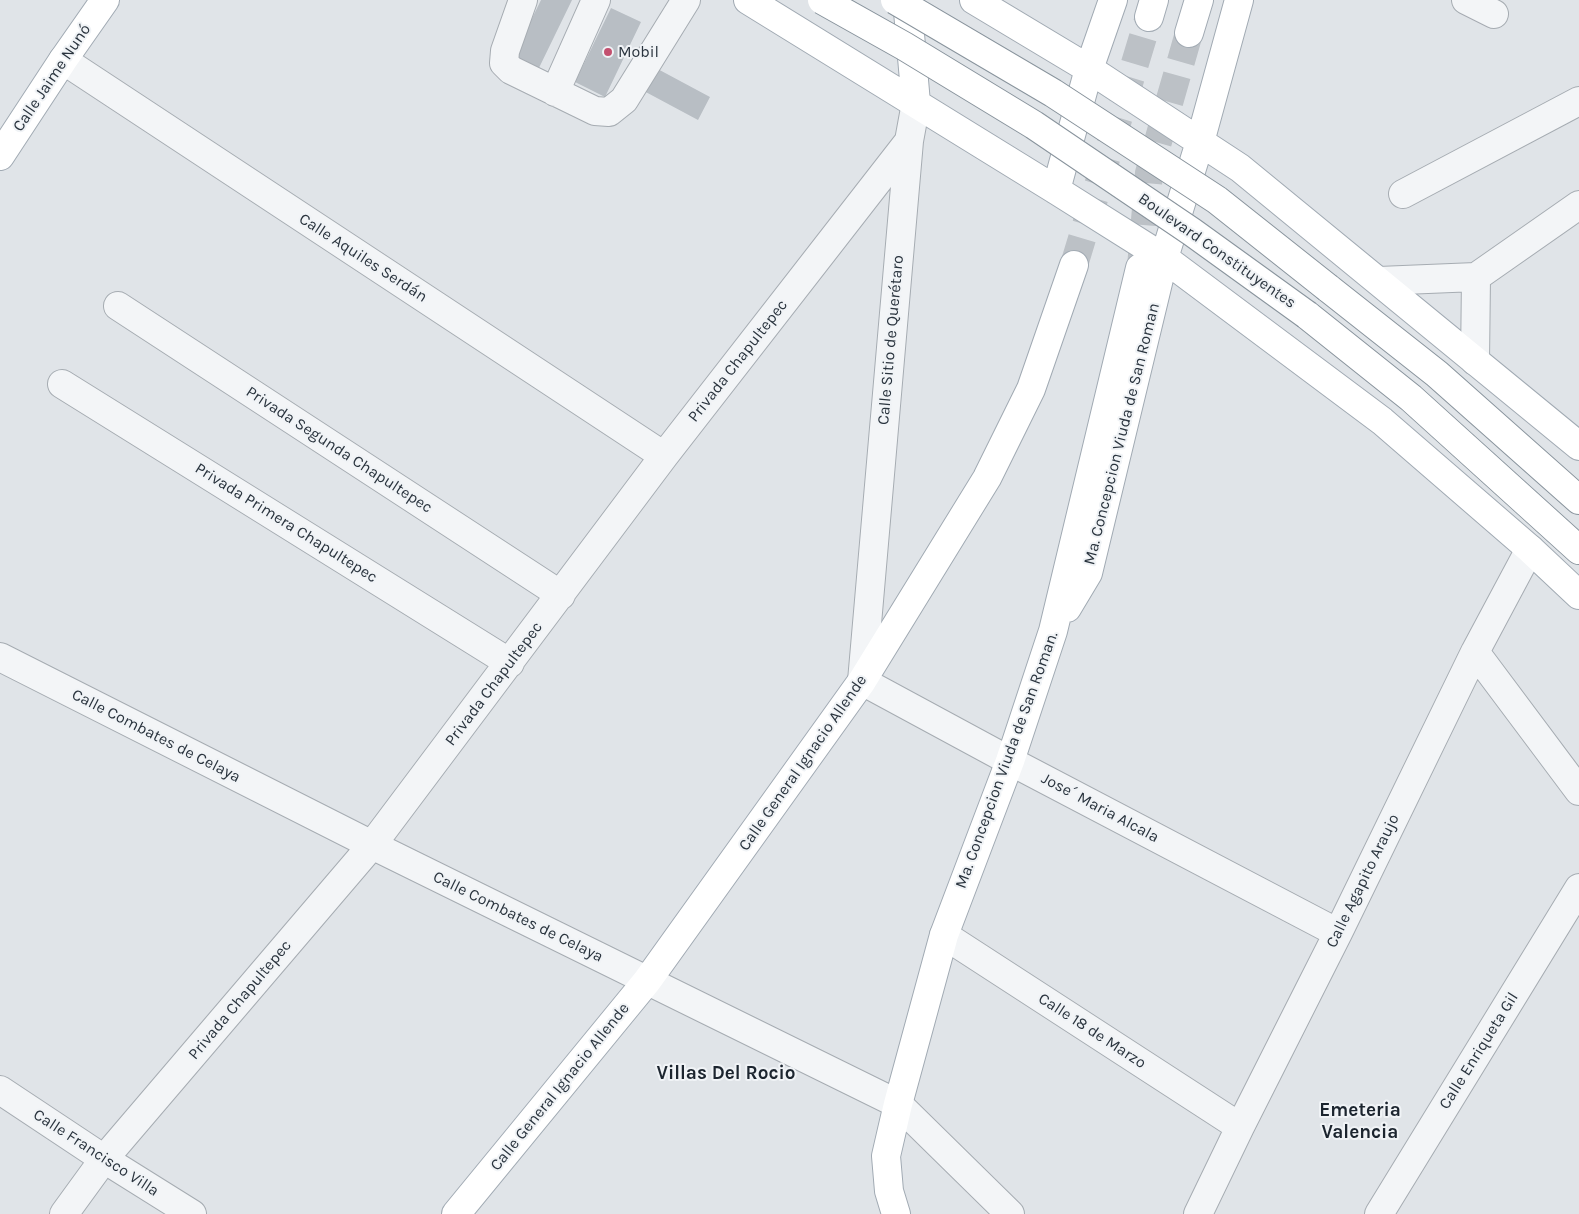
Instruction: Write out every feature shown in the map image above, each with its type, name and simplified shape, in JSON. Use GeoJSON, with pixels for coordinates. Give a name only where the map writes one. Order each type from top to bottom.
{"type":"FeatureCollection","features":[{"type":"Feature","properties":{"kind":"main road","name":"Calle Jaime Nunó"},"geometry":{"type":"LineString","coordinates":[[0,156],[62,60],[105,0]]}},
{"type":"Feature","properties":{"kind":"main road"},"geometry":{"type":"LineString","coordinates":[[748,0],[1056,190],[1152,263],[1382,421],[1530,549],[1579,595]]}},
{"type":"Feature","properties":{"kind":"main road","name":"Boulevard Constituyentes"},"geometry":{"type":"LineString","coordinates":[[822,0],[904,46],[1034,125],[1200,237],[1307,315],[1411,398],[1579,550]]}},
{"type":"Feature","properties":{"kind":"main road"},"geometry":{"type":"LineString","coordinates":[[895,0],[1052,93],[1217,200],[1437,374],[1579,500]]}},
{"type":"Feature","properties":{"kind":"main road","name":"Calle Sitio de Querétaro"},"geometry":{"type":"LineString","coordinates":[[907,0],[916,103]]}},
{"type":"Feature","properties":{"kind":"main road"},"geometry":{"type":"LineString","coordinates":[[974,0],[1088,70],[1240,168],[1475,361],[1578,441]]}},
{"type":"Feature","properties":{"kind":"main road"},"geometry":{"type":"LineString","coordinates":[[1056,190],[1088,70],[1114,0]]}},
{"type":"Feature","properties":{"kind":"main road"},"geometry":{"type":"LineString","coordinates":[[1189,33],[1199,0]]}},
{"type":"Feature","properties":{"kind":"main road","name":"Ma. Concepcion Viuda de San Roman"},"geometry":{"type":"LineString","coordinates":[[1053,631],[1088,573],[1152,263],[1200,142],[1239,0]]}},
{"type":"Feature","properties":{"kind":"main road","name":"Calle General Ignacio Allende"},"geometry":{"type":"LineString","coordinates":[[456,1214],[647,981],[862,681],[987,478],[1031,389],[1074,265]]}},
{"type":"Feature","properties":{"kind":"main road","name":"Ma. Concepcion Viuda de San Roman."},"geometry":{"type":"LineString","coordinates":[[896,1214],[889,1192],[886,1156],[898,1104],[944,935],[1010,761],[1053,631]]}},
{"type":"Feature","properties":{"kind":"street"},"geometry":{"type":"LineString","coordinates":[[523,0],[505,51],[504,63],[511,70],[595,112],[609,112],[624,100],[686,0]]}},
{"type":"Feature","properties":{"kind":"street"},"geometry":{"type":"LineString","coordinates":[[555,92],[596,0]]}},
{"type":"Feature","properties":{"kind":"street"},"geometry":{"type":"LineString","coordinates":[[1466,0],[1494,14]]}},
{"type":"Feature","properties":{"kind":"street","name":"Calle Aquiles Serdán"},"geometry":{"type":"LineString","coordinates":[[62,60],[664,456]]}},
{"type":"Feature","properties":{"kind":"street"},"geometry":{"type":"LineString","coordinates":[[1403,194],[1579,101]]}},
{"type":"Feature","properties":{"kind":"street","name":"Calle Sitio de Querétaro"},"geometry":{"type":"LineString","coordinates":[[862,681],[909,141],[916,103]]}},
{"type":"Feature","properties":{"kind":"street","name":"Privada Chapultepec"},"geometry":{"type":"LineString","coordinates":[[64,1214],[104,1159],[372,846],[664,456],[909,141]]}},
{"type":"Feature","properties":{"kind":"street"},"geometry":{"type":"LineString","coordinates":[[1379,281],[1476,277],[1579,204]]}},
{"type":"Feature","properties":{"kind":"street"},"geometry":{"type":"LineString","coordinates":[[1475,361],[1476,277]]}},
{"type":"Feature","properties":{"kind":"street","name":"Privada Segunda Chapultepec"},"geometry":{"type":"LineString","coordinates":[[118,306],[561,595]]}},
{"type":"Feature","properties":{"kind":"street","name":"Privada Primera Chapultepec"},"geometry":{"type":"LineString","coordinates":[[62,384],[510,663]]}},
{"type":"Feature","properties":{"kind":"street","name":"Calle Agapito Araujo"},"geometry":{"type":"LineString","coordinates":[[1198,1214],[1475,652],[1530,549]]}},
{"type":"Feature","properties":{"kind":"street"},"geometry":{"type":"LineString","coordinates":[[1475,652],[1579,791]]}},
{"type":"Feature","properties":{"kind":"street","name":"Calle Combates de Celaya"},"geometry":{"type":"LineString","coordinates":[[0,657],[372,846],[898,1104],[1010,1214]]}},
{"type":"Feature","properties":{"kind":"street","name":"Jose´ Maria Alcala"},"geometry":{"type":"LineString","coordinates":[[862,681],[1338,933]]}},
{"type":"Feature","properties":{"kind":"street","name":"Calle Enriqueta Gil"},"geometry":{"type":"LineString","coordinates":[[1379,1214],[1579,888]]}},
{"type":"Feature","properties":{"kind":"street","name":"Calle 18 de Marzo"},"geometry":{"type":"LineString","coordinates":[[944,935],[1240,1127]]}},
{"type":"Feature","properties":{"kind":"street","name":"Calle Francisco Villa"},"geometry":{"type":"LineString","coordinates":[[0,1090],[104,1159],[192,1214]]}},
{"type":"Feature","properties":{"kind":"building"},"geometry":{"type":"Polygon","coordinates":[[[541,0],[572,0],[536,74],[511,61],[541,0]]]}},
{"type":"Feature","properties":{"kind":"building","name":"Mobil"},"geometry":{"type":"Polygon","coordinates":[[[611,8],[641,22],[605,97],[575,82],[611,8]]]}},
{"type":"Feature","properties":{"kind":"building","name":"Mobil"},"geometry":{"type":"Polygon","coordinates":[[[654,67],[710,97],[698,120],[642,90],[654,67]]]}},
{"type":"Feature","properties":{"kind":"tunnel"},"geometry":{"type":"LineString","coordinates":[[1074,265],[1149,17]]}},
{"type":"Feature","properties":{"kind":"tunnel"},"geometry":{"type":"LineString","coordinates":[[1141,267],[1149,173],[1189,33]]}},
{"type":"Feature","properties":{"kind":"place","name":"Mobil"},"geometry":{"type":"Point","coordinates":[608,52]}},
{"type":"Feature","properties":{"kind":"district","name":"Villas Del Rocio"},"geometry":{"type":"Point","coordinates":[726,1074]}},
{"type":"Feature","properties":{"kind":"district","name":"Emeteria Valencia"},"geometry":{"type":"Point","coordinates":[1360,1122]}}]}
